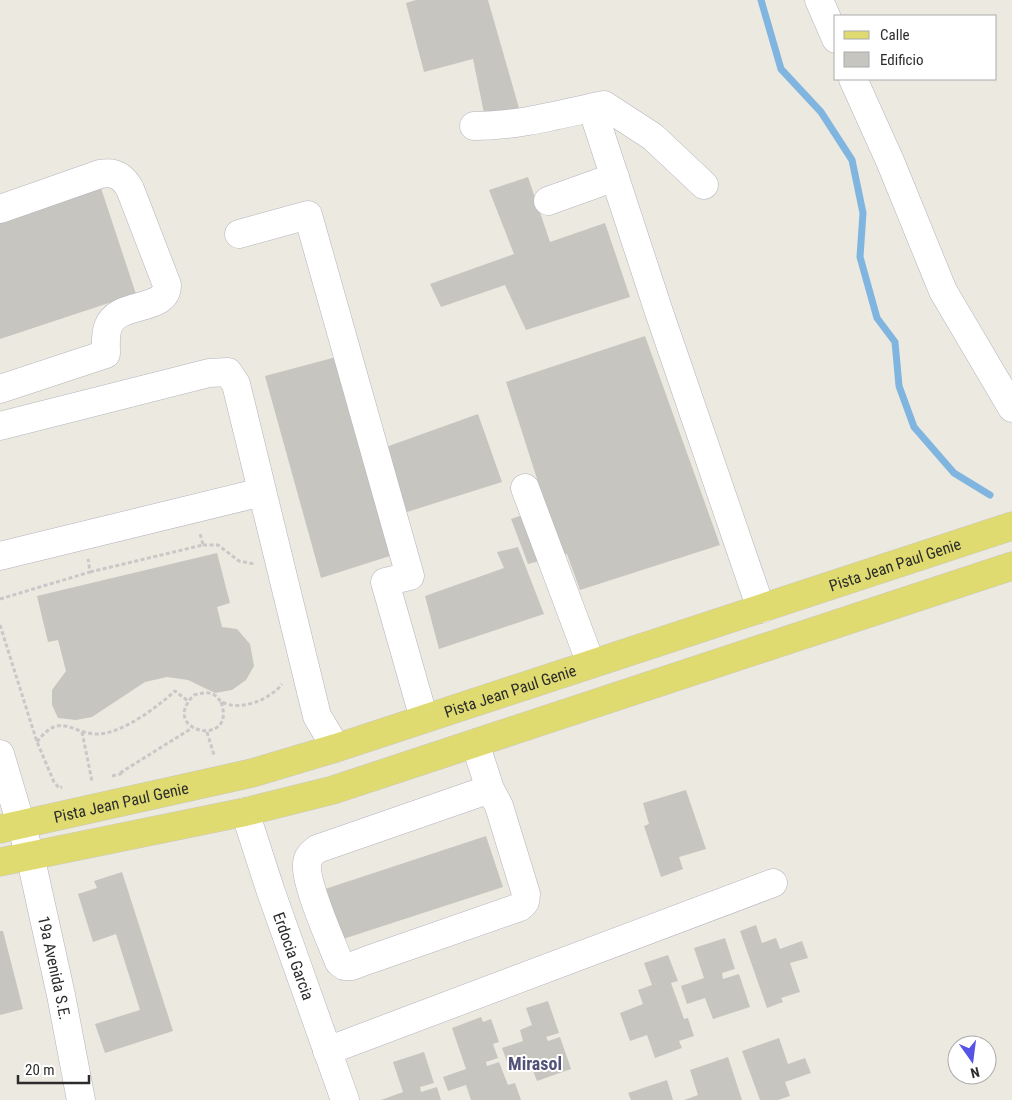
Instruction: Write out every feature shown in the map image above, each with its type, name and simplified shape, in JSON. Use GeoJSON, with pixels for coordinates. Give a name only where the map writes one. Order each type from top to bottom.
{"type":"FeatureCollection","features":[{"type":"Feature","properties":{"kind":"main road","name":"Pista Jean Paul Genie"},"geometry":{"type":"LineString","coordinates":[[0,862],[15,838],[336,748],[1012,526]]}},
{"type":"Feature","properties":{"kind":"main road"},"geometry":{"type":"LineString","coordinates":[[883,608],[916,593],[948,573],[1012,550]]}},
{"type":"Feature","properties":{"kind":"main road","name":"Pista Jean Paul Genie"},"geometry":{"type":"LineString","coordinates":[[15,838],[245,812],[333,790],[1012,566]]}},
{"type":"Feature","properties":{"kind":"street"},"geometry":{"type":"LineString","coordinates":[[819,0],[834,34]]}},
{"type":"Feature","properties":{"kind":"street"},"geometry":{"type":"LineString","coordinates":[[852,80],[890,161],[943,292],[1012,408]]}},
{"type":"Feature","properties":{"kind":"street"},"geometry":{"type":"LineString","coordinates":[[474,126],[499,126],[604,105],[653,138],[704,184]]}},
{"type":"Feature","properties":{"kind":"street"},"geometry":{"type":"LineString","coordinates":[[592,108],[659,312],[761,608]]}},
{"type":"Feature","properties":{"kind":"street"},"geometry":{"type":"LineString","coordinates":[[0,209],[100,174],[115,174],[126,182],[130,189],[166,279],[167,289],[166,294],[160,300],[123,312],[111,320],[106,333],[106,354],[0,389]]}},
{"type":"Feature","properties":{"kind":"street"},"geometry":{"type":"LineString","coordinates":[[548,201],[615,178]]}},
{"type":"Feature","properties":{"kind":"street"},"geometry":{"type":"LineString","coordinates":[[239,234],[308,215],[410,576],[385,582],[424,719]]}},
{"type":"Feature","properties":{"kind":"street"},"geometry":{"type":"LineString","coordinates":[[0,426],[209,373],[228,372],[236,384],[317,716],[336,748]]}},
{"type":"Feature","properties":{"kind":"street"},"geometry":{"type":"LineString","coordinates":[[525,488],[591,664]]}},
{"type":"Feature","properties":{"kind":"street"},"geometry":{"type":"LineString","coordinates":[[1,550],[83,536],[262,492]]}},
{"type":"Feature","properties":{"kind":"street"},"geometry":{"type":"LineString","coordinates":[[475,744],[490,789],[499,806],[526,894],[525,902],[520,907],[360,963],[344,966],[339,962],[309,880],[307,864],[309,855],[317,849],[490,789]]}},
{"type":"Feature","properties":{"kind":"street","name":"19a Avenida S.E."},"geometry":{"type":"LineString","coordinates":[[0,754],[15,838],[61,995],[81,1100]]}},
{"type":"Feature","properties":{"kind":"street","name":"Erdocia Garcia"},"geometry":{"type":"LineString","coordinates":[[245,812],[271,892],[345,1100]]}},
{"type":"Feature","properties":{"kind":"street"},"geometry":{"type":"LineString","coordinates":[[327,1051],[774,883]]}},
{"type":"Feature","properties":{"kind":"path"},"geometry":{"type":"LineString","coordinates":[[194,508],[203,544]]}},
{"type":"Feature","properties":{"kind":"path"},"geometry":{"type":"LineString","coordinates":[[83,536],[90,572]]}},
{"type":"Feature","properties":{"kind":"path"},"geometry":{"type":"LineString","coordinates":[[0,599],[90,572],[203,544],[218,546],[239,561],[249,564],[279,561]]}},
{"type":"Feature","properties":{"kind":"path"},"geometry":{"type":"LineString","coordinates":[[0,625],[37,742],[54,782],[59,788],[66,787]]}},
{"type":"Feature","properties":{"kind":"path"},"geometry":{"type":"LineString","coordinates":[[221,702],[233,705],[253,703],[267,698],[284,681]]}},
{"type":"Feature","properties":{"kind":"path"},"geometry":{"type":"LineString","coordinates":[[37,742],[51,727],[57,725],[82,732],[106,733],[144,716],[174,692],[188,700]]}},
{"type":"Feature","properties":{"kind":"path"},"geometry":{"type":"LineString","coordinates":[[209,693],[216,696],[221,702],[224,709],[223,717],[220,724],[214,729],[207,732],[199,731],[192,728],[187,722],[184,715],[185,707],[188,700],[194,695],[209,693]]}},
{"type":"Feature","properties":{"kind":"path"},"geometry":{"type":"LineString","coordinates":[[119,774],[192,728]]}},
{"type":"Feature","properties":{"kind":"path"},"geometry":{"type":"LineString","coordinates":[[82,732],[92,781],[83,783]]}},
{"type":"Feature","properties":{"kind":"path"},"geometry":{"type":"LineString","coordinates":[[205,758],[214,756],[207,732]]}},
{"type":"Feature","properties":{"kind":"path"},"geometry":{"type":"LineString","coordinates":[[110,776],[128,772]]}},
{"type":"Feature","properties":{"kind":"building"},"geometry":{"type":"Polygon","coordinates":[[[416,0],[488,0],[519,108],[485,118],[473,59],[424,72],[406,3],[416,0]]]}},
{"type":"Feature","properties":{"kind":"building"},"geometry":{"type":"Polygon","coordinates":[[[528,177],[550,242],[605,223],[630,297],[526,330],[505,285],[441,307],[430,284],[514,254],[489,190],[528,177]]]}},
{"type":"Feature","properties":{"kind":"building"},"geometry":{"type":"Polygon","coordinates":[[[100,185],[136,294],[0,339],[0,218],[100,185]]]}},
{"type":"Feature","properties":{"kind":"building"},"geometry":{"type":"Polygon","coordinates":[[[645,336],[720,545],[580,590],[567,554],[528,564],[511,519],[546,507],[506,382],[645,336]]]}},
{"type":"Feature","properties":{"kind":"building"},"geometry":{"type":"Polygon","coordinates":[[[340,356],[393,555],[321,578],[265,376],[340,356]]]}},
{"type":"Feature","properties":{"kind":"building"},"geometry":{"type":"Polygon","coordinates":[[[478,414],[502,482],[407,512],[386,447],[478,414]]]}},
{"type":"Feature","properties":{"kind":"building"},"geometry":{"type":"Polygon","coordinates":[[[518,547],[544,614],[439,649],[425,596],[504,568],[497,552],[518,547]]]}},
{"type":"Feature","properties":{"kind":"building"},"geometry":{"type":"Polygon","coordinates":[[[217,553],[230,603],[217,607],[222,627],[237,629],[250,644],[254,666],[246,680],[232,690],[215,693],[188,680],[167,677],[145,682],[92,717],[76,720],[58,718],[52,705],[52,690],[66,671],[58,640],[48,642],[37,596],[217,553]]]}},
{"type":"Feature","properties":{"kind":"building"},"geometry":{"type":"Polygon","coordinates":[[[686,790],[706,849],[679,857],[683,869],[661,877],[644,826],[649,824],[643,803],[686,790]]]}},
{"type":"Feature","properties":{"kind":"building"},"geometry":{"type":"Polygon","coordinates":[[[486,836],[503,887],[343,939],[325,889],[486,836]]]}},
{"type":"Feature","properties":{"kind":"building"},"geometry":{"type":"Polygon","coordinates":[[[122,872],[173,1031],[105,1053],[95,1024],[140,1010],[116,934],[93,942],[78,894],[97,888],[94,881],[122,872]]]}},
{"type":"Feature","properties":{"kind":"building"},"geometry":{"type":"Polygon","coordinates":[[[756,925],[762,943],[776,938],[780,949],[802,941],[808,958],[790,963],[800,992],[781,998],[783,1002],[767,1008],[740,931],[756,925]]]}},
{"type":"Feature","properties":{"kind":"building"},"geometry":{"type":"Polygon","coordinates":[[[0,931],[3,931],[23,1009],[0,1015],[0,931]]]}},
{"type":"Feature","properties":{"kind":"building"},"geometry":{"type":"Polygon","coordinates":[[[725,938],[735,969],[722,973],[723,979],[739,974],[750,1007],[713,1019],[705,998],[687,1004],[681,986],[704,978],[694,948],[725,938]]]}},
{"type":"Feature","properties":{"kind":"building"},"geometry":{"type":"Polygon","coordinates":[[[668,955],[678,981],[671,983],[684,1019],[688,1018],[694,1036],[679,1041],[682,1048],[655,1058],[647,1035],[630,1041],[620,1013],[643,1004],[638,990],[652,985],[644,963],[668,955]]]}},
{"type":"Feature","properties":{"kind":"building"},"geometry":{"type":"Polygon","coordinates":[[[548,1001],[559,1033],[546,1037],[548,1041],[560,1037],[571,1069],[537,1081],[529,1060],[509,1067],[502,1048],[523,1041],[520,1030],[532,1025],[526,1008],[548,1001]]]}},
{"type":"Feature","properties":{"kind":"building"},"geometry":{"type":"Polygon","coordinates":[[[481,1017],[483,1022],[491,1019],[499,1042],[493,1044],[498,1058],[486,1062],[487,1066],[499,1062],[508,1085],[515,1083],[521,1100],[471,1100],[466,1085],[448,1091],[443,1077],[466,1069],[452,1028],[481,1017]]]}},
{"type":"Feature","properties":{"kind":"building"},"geometry":{"type":"Polygon","coordinates":[[[779,1038],[788,1064],[805,1058],[811,1073],[785,1082],[790,1096],[778,1100],[760,1100],[742,1051],[779,1038]]]}},
{"type":"Feature","properties":{"kind":"building"},"geometry":{"type":"Polygon","coordinates":[[[424,1052],[434,1083],[420,1087],[421,1092],[437,1087],[441,1100],[381,1100],[403,1092],[393,1062],[424,1052]]]}},
{"type":"Feature","properties":{"kind":"building"},"geometry":{"type":"Polygon","coordinates":[[[728,1057],[742,1100],[684,1100],[698,1095],[690,1070],[728,1057]]]}},
{"type":"Feature","properties":{"kind":"building"},"geometry":{"type":"Polygon","coordinates":[[[667,1080],[673,1100],[631,1100],[628,1093],[667,1080]]]}},
{"type":"Feature","properties":{"kind":"waterway"},"geometry":{"type":"LineString","coordinates":[[761,0],[781,69],[821,112],[852,160],[863,213],[860,257],[877,318],[895,342],[899,386],[914,427],[954,473],[990,495]]}},
{"type":"Feature","properties":{"kind":"district","name":"Mirasol"},"geometry":{"type":"Point","coordinates":[535,1063]}}]}
